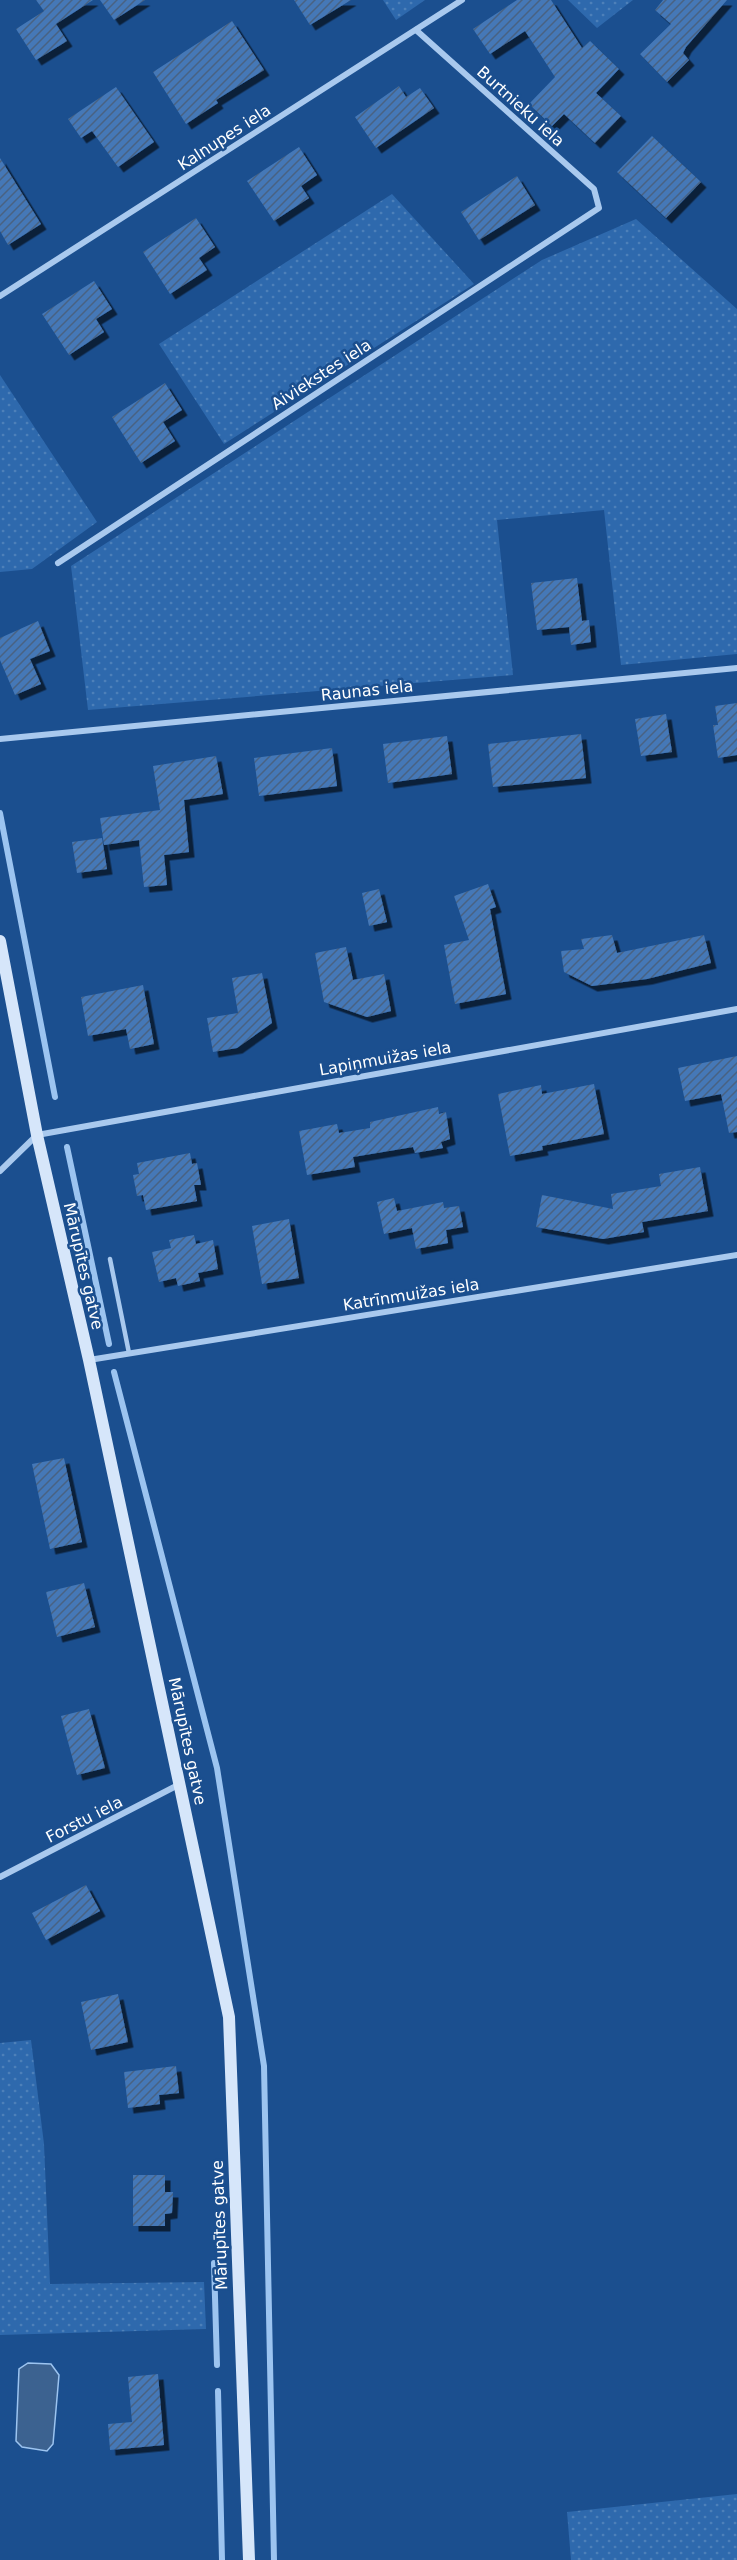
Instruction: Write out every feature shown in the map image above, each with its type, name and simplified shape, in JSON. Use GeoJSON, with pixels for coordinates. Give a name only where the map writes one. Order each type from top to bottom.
{"type":"FeatureCollection","features":[{"type":"Feature","properties":{"kind":"street","name":"Kalnupes iela"},"geometry":{"type":"LineString","coordinates":[[0,296],[462,0]]}},
{"type":"Feature","properties":{"kind":"street","name":"Burtnieku iela"},"geometry":{"type":"LineString","coordinates":[[416,30],[594,189],[599,208]]}},
{"type":"Feature","properties":{"kind":"street","name":"Aiviekstes iela"},"geometry":{"type":"LineString","coordinates":[[58,563],[599,208]]}},
{"type":"Feature","properties":{"kind":"street","name":"Raunas iela"},"geometry":{"type":"LineString","coordinates":[[0,739],[737,668]]}},
{"type":"Feature","properties":{"kind":"street","name":"Mārupītes gatve"},"geometry":{"type":"LineString","coordinates":[[0,941],[38,1135],[89,1360],[229,2017],[249,2560]]}},
{"type":"Feature","properties":{"kind":"street","name":"Lapiņmuižas iela"},"geometry":{"type":"LineString","coordinates":[[38,1135],[737,1009]]}},
{"type":"Feature","properties":{"kind":"street"},"geometry":{"type":"LineString","coordinates":[[0,1171],[38,1135]]}},
{"type":"Feature","properties":{"kind":"street","name":"Katrīnmuižas iela"},"geometry":{"type":"LineString","coordinates":[[89,1360],[737,1255]]}},
{"type":"Feature","properties":{"kind":"street","name":"Forstu iela"},"geometry":{"type":"LineString","coordinates":[[0,1878],[180,1784]]}},
{"type":"Feature","properties":{"kind":"lane"},"geometry":{"type":"LineString","coordinates":[[110,1259],[129,1353]]}},
{"type":"Feature","properties":{"kind":"shaded area"},"geometry":{"type":"Polygon","coordinates":[[[383,0],[425,0],[396,20],[383,0]]]}},
{"type":"Feature","properties":{"kind":"shaded area"},"geometry":{"type":"Polygon","coordinates":[[[568,0],[633,0],[597,28],[568,0]]]}},
{"type":"Feature","properties":{"kind":"shaded area"},"geometry":{"type":"Polygon","coordinates":[[[392,194],[474,284],[224,444],[159,344],[392,194]]]}},
{"type":"Feature","properties":{"kind":"shaded area"},"geometry":{"type":"Polygon","coordinates":[[[636,219],[737,309],[737,654],[621,665],[604,510],[497,520],[513,675],[88,710],[71,566],[542,260],[636,219]]]}},
{"type":"Feature","properties":{"kind":"shaded area"},"geometry":{"type":"Polygon","coordinates":[[[0,375],[97,522],[32,569],[0,572],[0,375]]]}},
{"type":"Feature","properties":{"kind":"shaded area"},"geometry":{"type":"Polygon","coordinates":[[[31,2040],[44,2144],[50,2284],[204,2282],[206,2329],[0,2335],[0,2043],[31,2040]]]}},
{"type":"Feature","properties":{"kind":"shaded area"},"geometry":{"type":"Polygon","coordinates":[[[28,2363],[51,2364],[59,2375],[53,2444],[47,2451],[22,2447],[16,2441],[19,2369],[28,2363]]]}},
{"type":"Feature","properties":{"kind":"shaded area"},"geometry":{"type":"Polygon","coordinates":[[[737,2494],[737,2560],[571,2560],[567,2512],[737,2494]]]}},
{"type":"Feature","properties":{"kind":"building"},"geometry":{"type":"Polygon","coordinates":[[[36,0],[93,0],[56,24],[67,41],[36,60],[16,29],[44,11],[36,0]]]}},
{"type":"Feature","properties":{"kind":"building"},"geometry":{"type":"Polygon","coordinates":[[[100,0],[145,0],[114,20],[100,0]]]}},
{"type":"Feature","properties":{"kind":"building"},"geometry":{"type":"Polygon","coordinates":[[[294,0],[351,0],[310,25],[294,0]]]}},
{"type":"Feature","properties":{"kind":"building"},"geometry":{"type":"Polygon","coordinates":[[[517,0],[551,0],[582,48],[590,41],[619,69],[596,93],[621,116],[595,143],[564,114],[552,126],[529,104],[555,77],[525,31],[490,54],[473,29],[517,0]]]}},
{"type":"Feature","properties":{"kind":"building"},"geometry":{"type":"Polygon","coordinates":[[[663,0],[727,0],[686,47],[683,53],[689,60],[667,82],[640,54],[671,24],[655,10],[663,0]]]}},
{"type":"Feature","properties":{"kind":"building"},"geometry":{"type":"Polygon","coordinates":[[[232,21],[264,70],[216,100],[218,103],[186,124],[153,72],[232,21]]]}},
{"type":"Feature","properties":{"kind":"building"},"geometry":{"type":"Polygon","coordinates":[[[399,86],[406,97],[420,88],[434,108],[376,148],[355,117],[399,86]]]}},
{"type":"Feature","properties":{"kind":"building"},"geometry":{"type":"Polygon","coordinates":[[[116,87],[154,142],[118,167],[92,131],[81,138],[68,119],[116,87]]]}},
{"type":"Feature","properties":{"kind":"building"},"geometry":{"type":"Polygon","coordinates":[[[652,136],[701,182],[666,218],[617,172],[652,136]]]}},
{"type":"Feature","properties":{"kind":"building"},"geometry":{"type":"Polygon","coordinates":[[[299,147],[317,175],[301,186],[309,198],[274,221],[247,181],[299,147]]]}},
{"type":"Feature","properties":{"kind":"building"},"geometry":{"type":"Polygon","coordinates":[[[0,158],[41,224],[8,245],[0,231],[0,158]]]}},
{"type":"Feature","properties":{"kind":"building"},"geometry":{"type":"Polygon","coordinates":[[[517,176],[535,205],[479,240],[461,212],[517,176]]]}},
{"type":"Feature","properties":{"kind":"building"},"geometry":{"type":"Polygon","coordinates":[[[196,218],[215,247],[199,258],[207,270],[170,294],[143,252],[196,218]]]}},
{"type":"Feature","properties":{"kind":"building"},"geometry":{"type":"Polygon","coordinates":[[[94,281],[112,309],[96,319],[104,332],[69,355],[42,314],[94,281]]]}},
{"type":"Feature","properties":{"kind":"building"},"geometry":{"type":"Polygon","coordinates":[[[165,383],[182,410],[163,422],[175,441],[141,463],[112,417],[165,383]]]}},
{"type":"Feature","properties":{"kind":"building"},"geometry":{"type":"Polygon","coordinates":[[[577,578],[582,621],[589,620],[591,642],[571,645],[569,627],[537,630],[531,583],[577,578]]]}},
{"type":"Feature","properties":{"kind":"building"},"geometry":{"type":"Polygon","coordinates":[[[38,621],[50,651],[30,659],[41,684],[15,695],[0,660],[0,638],[38,621]]]}},
{"type":"Feature","properties":{"kind":"building"},"geometry":{"type":"Polygon","coordinates":[[[737,703],[737,755],[718,758],[713,725],[718,725],[715,706],[737,703]]]}},
{"type":"Feature","properties":{"kind":"building"},"geometry":{"type":"Polygon","coordinates":[[[666,714],[672,752],[641,756],[635,719],[666,714]]]}},
{"type":"Feature","properties":{"kind":"building"},"geometry":{"type":"Polygon","coordinates":[[[581,734],[586,778],[493,787],[488,744],[581,734]]]}},
{"type":"Feature","properties":{"kind":"building"},"geometry":{"type":"Polygon","coordinates":[[[447,736],[452,774],[388,783],[383,744],[447,736]]]}},
{"type":"Feature","properties":{"kind":"building"},"geometry":{"type":"Polygon","coordinates":[[[332,748],[337,786],[259,796],[254,758],[332,748]]]}},
{"type":"Feature","properties":{"kind":"building"},"geometry":{"type":"Polygon","coordinates":[[[216,756],[223,794],[184,800],[189,852],[164,855],[167,885],[144,887],[139,840],[104,845],[100,818],[160,810],[153,766],[216,756]]]}},
{"type":"Feature","properties":{"kind":"building"},"geometry":{"type":"Polygon","coordinates":[[[102,838],[107,869],[77,873],[72,842],[102,838]]]}},
{"type":"Feature","properties":{"kind":"building"},"geometry":{"type":"Polygon","coordinates":[[[488,884],[496,907],[490,909],[506,994],[455,1004],[444,945],[469,940],[454,896],[488,884]]]}},
{"type":"Feature","properties":{"kind":"building"},"geometry":{"type":"Polygon","coordinates":[[[379,889],[387,922],[369,926],[362,893],[379,889]]]}},
{"type":"Feature","properties":{"kind":"building"},"geometry":{"type":"Polygon","coordinates":[[[612,935],[617,953],[704,935],[711,963],[647,979],[592,986],[564,972],[561,951],[584,949],[581,939],[612,935]]]}},
{"type":"Feature","properties":{"kind":"building"},"geometry":{"type":"Polygon","coordinates":[[[346,947],[353,980],[384,974],[391,1011],[367,1017],[324,1002],[315,953],[346,947]]]}},
{"type":"Feature","properties":{"kind":"building"},"geometry":{"type":"Polygon","coordinates":[[[262,973],[272,1023],[237,1048],[213,1052],[207,1018],[238,1013],[232,978],[262,973]]]}},
{"type":"Feature","properties":{"kind":"building"},"geometry":{"type":"Polygon","coordinates":[[[143,985],[154,1044],[130,1049],[126,1029],[88,1036],[81,997],[143,985]]]}},
{"type":"Feature","properties":{"kind":"building"},"geometry":{"type":"Polygon","coordinates":[[[737,1056],[737,1132],[729,1133],[721,1094],[685,1101],[678,1068],[737,1056]]]}},
{"type":"Feature","properties":{"kind":"building"},"geometry":{"type":"Polygon","coordinates":[[[594,1084],[604,1134],[542,1146],[543,1150],[510,1156],[498,1094],[541,1085],[542,1094],[594,1084]]]}},
{"type":"Feature","properties":{"kind":"building"},"geometry":{"type":"Polygon","coordinates":[[[438,1107],[439,1114],[446,1112],[450,1139],[441,1142],[443,1148],[415,1153],[413,1147],[353,1157],[355,1167],[307,1175],[299,1131],[337,1124],[339,1133],[370,1128],[370,1122],[438,1107]]]}},
{"type":"Feature","properties":{"kind":"building"},"geometry":{"type":"Polygon","coordinates":[[[190,1153],[192,1164],[197,1163],[201,1185],[194,1185],[197,1201],[146,1210],[143,1195],[137,1196],[133,1175],[139,1174],[137,1163],[190,1153]]]}},
{"type":"Feature","properties":{"kind":"building"},"geometry":{"type":"Polygon","coordinates":[[[700,1167],[708,1211],[642,1222],[644,1232],[603,1239],[536,1227],[542,1195],[613,1209],[611,1194],[661,1186],[659,1174],[700,1167]]]}},
{"type":"Feature","properties":{"kind":"building"},"geometry":{"type":"Polygon","coordinates":[[[394,1198],[397,1211],[443,1202],[444,1208],[459,1206],[463,1227],[446,1230],[448,1243],[416,1249],[412,1228],[384,1234],[377,1202],[394,1198]]]}},
{"type":"Feature","properties":{"kind":"building"},"geometry":{"type":"Polygon","coordinates":[[[289,1219],[299,1278],[262,1284],[252,1226],[289,1219]]]}},
{"type":"Feature","properties":{"kind":"building"},"geometry":{"type":"Polygon","coordinates":[[[194,1235],[196,1244],[213,1240],[218,1269],[198,1273],[200,1281],[178,1286],[176,1278],[159,1282],[152,1252],[171,1248],[169,1240],[194,1235]]]}},
{"type":"Feature","properties":{"kind":"building"},"geometry":{"type":"Polygon","coordinates":[[[64,1458],[82,1542],[50,1549],[32,1464],[64,1458]]]}},
{"type":"Feature","properties":{"kind":"building"},"geometry":{"type":"Polygon","coordinates":[[[84,1583],[95,1627],[57,1637],[46,1592],[84,1583]]]}},
{"type":"Feature","properties":{"kind":"building"},"geometry":{"type":"Polygon","coordinates":[[[89,1709],[105,1768],[77,1775],[61,1716],[89,1709]]]}},
{"type":"Feature","properties":{"kind":"building"},"geometry":{"type":"Polygon","coordinates":[[[86,1885],[100,1911],[46,1940],[32,1913],[86,1885]]]}},
{"type":"Feature","properties":{"kind":"building"},"geometry":{"type":"Polygon","coordinates":[[[118,1994],[128,2042],[91,2050],[81,2002],[118,1994]]]}},
{"type":"Feature","properties":{"kind":"building"},"geometry":{"type":"Polygon","coordinates":[[[176,2066],[179,2093],[159,2095],[160,2104],[128,2108],[124,2072],[176,2066]]]}},
{"type":"Feature","properties":{"kind":"building"},"geometry":{"type":"Polygon","coordinates":[[[133,2175],[165,2175],[165,2192],[173,2192],[172,2213],[165,2214],[165,2226],[133,2226],[133,2175]]]}},
{"type":"Feature","properties":{"kind":"building"},"geometry":{"type":"Polygon","coordinates":[[[158,2374],[164,2445],[110,2450],[108,2424],[132,2422],[128,2377],[158,2374]]]}},
{"type":"Feature","properties":{"kind":"waterway"},"geometry":{"type":"LineString","coordinates":[[0,813],[55,1097]]}},
{"type":"Feature","properties":{"kind":"waterway"},"geometry":{"type":"LineString","coordinates":[[67,1147],[109,1344]]}},
{"type":"Feature","properties":{"kind":"waterway"},"geometry":{"type":"LineString","coordinates":[[114,1372],[217,1768],[264,2066],[274,2560]]}},
{"type":"Feature","properties":{"kind":"waterway"},"geometry":{"type":"LineString","coordinates":[[214,2263],[217,2365]]}},
{"type":"Feature","properties":{"kind":"waterway"},"geometry":{"type":"LineString","coordinates":[[218,2391],[222,2560]]}}]}
